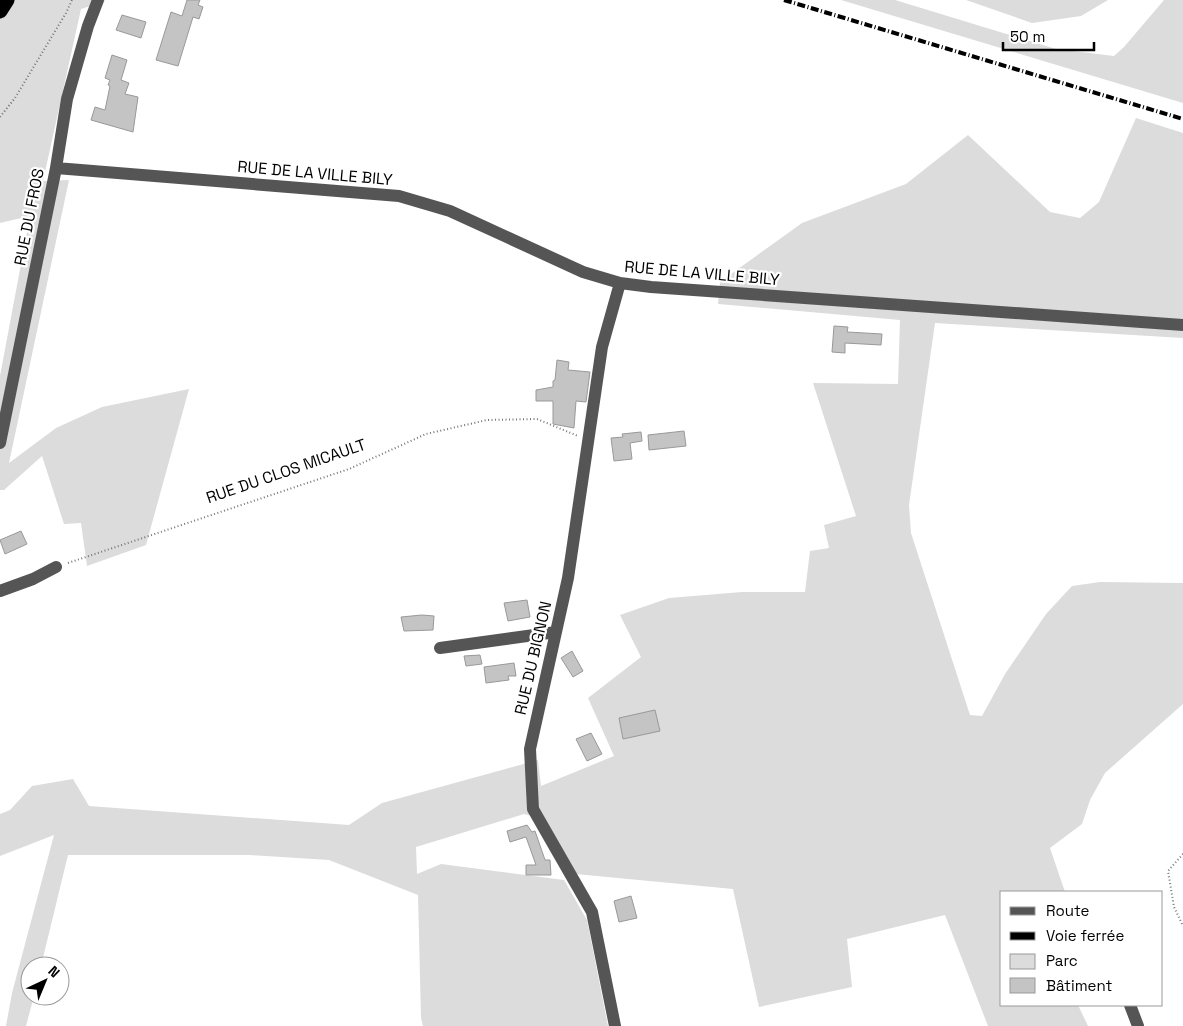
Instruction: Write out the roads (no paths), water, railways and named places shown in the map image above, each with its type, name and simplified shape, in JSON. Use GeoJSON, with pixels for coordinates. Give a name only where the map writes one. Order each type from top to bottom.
{"type":"FeatureCollection","features":[{"type":"Feature","properties":{"kind":"highway"},"geometry":{"type":"LineString","coordinates":[[0,11],[7,0]]}},
{"type":"Feature","properties":{"kind":"street","name":"RUE DU FROS"},"geometry":{"type":"LineString","coordinates":[[0,443],[56,168],[68,99],[88,26],[98,0]]}},
{"type":"Feature","properties":{"kind":"street","name":"RUE DE LA VILLE BILY"},"geometry":{"type":"LineString","coordinates":[[56,168],[399,196],[450,211],[583,272],[620,283],[661,288],[1183,325]]}},
{"type":"Feature","properties":{"kind":"street","name":"RUE DU BIGNON"},"geometry":{"type":"LineString","coordinates":[[615,1026],[592,912],[532,809],[530,749],[568,578],[602,347],[620,283]]}},
{"type":"Feature","properties":{"kind":"street"},"geometry":{"type":"LineString","coordinates":[[0,591],[33,580],[56,567]]}},
{"type":"Feature","properties":{"kind":"street"},"geometry":{"type":"LineString","coordinates":[[440,648],[556,632]]}},
{"type":"Feature","properties":{"kind":"street"},"geometry":{"type":"LineString","coordinates":[[1130,1006],[1138,1026]]}},
{"type":"Feature","properties":{"kind":"railway"},"geometry":{"type":"LineString","coordinates":[[784,0],[1183,119]]}}]}
